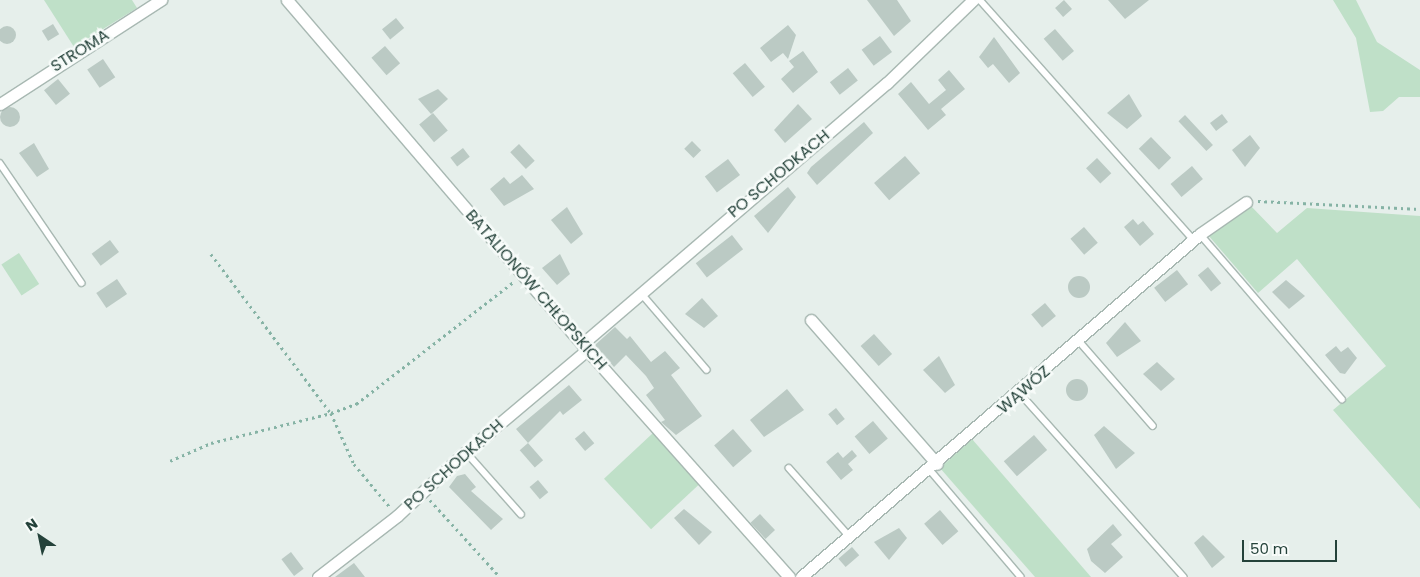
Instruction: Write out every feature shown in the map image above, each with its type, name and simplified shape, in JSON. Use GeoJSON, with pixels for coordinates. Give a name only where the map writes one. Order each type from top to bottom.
{"type":"FeatureCollection","features":[{"type":"Feature","properties":{"kind":"street","name":"STROMA"},"geometry":{"type":"LineString","coordinates":[[0,104],[161,0]]}},
{"type":"Feature","properties":{"kind":"street","name":"BATALIONÓW CHŁOPSKICH"},"geometry":{"type":"LineString","coordinates":[[287,0],[522,275],[789,577]]}},
{"type":"Feature","properties":{"kind":"street","name":"PO SCHODKACH"},"geometry":{"type":"LineString","coordinates":[[318,577],[397,516],[585,347],[641,293],[887,83],[973,0]]}},
{"type":"Feature","properties":{"kind":"street","name":"WĄWÓZ"},"geometry":{"type":"LineString","coordinates":[[801,577],[934,467],[1080,342],[1197,237],[1246,202]]}},
{"type":"Feature","properties":{"kind":"street"},"geometry":{"type":"LineString","coordinates":[[811,320],[934,467]]}},
{"type":"Feature","properties":{"kind":"lane"},"geometry":{"type":"LineString","coordinates":[[980,0],[1197,237],[1342,400]]}},
{"type":"Feature","properties":{"kind":"lane"},"geometry":{"type":"LineString","coordinates":[[0,162],[82,283]]}},
{"type":"Feature","properties":{"kind":"lane"},"geometry":{"type":"LineString","coordinates":[[641,293],[707,370]]}},
{"type":"Feature","properties":{"kind":"lane"},"geometry":{"type":"LineString","coordinates":[[1080,342],[1153,426]]}},
{"type":"Feature","properties":{"kind":"lane"},"geometry":{"type":"LineString","coordinates":[[1020,393],[1184,577]]}},
{"type":"Feature","properties":{"kind":"lane"},"geometry":{"type":"LineString","coordinates":[[466,452],[521,514]]}},
{"type":"Feature","properties":{"kind":"lane"},"geometry":{"type":"LineString","coordinates":[[934,467],[1021,577]]}},
{"type":"Feature","properties":{"kind":"lane"},"geometry":{"type":"LineString","coordinates":[[789,468],[850,537]]}},
{"type":"Feature","properties":{"kind":"path"},"geometry":{"type":"LineString","coordinates":[[1265,200],[1420,209]]}},
{"type":"Feature","properties":{"kind":"path"},"geometry":{"type":"LineString","coordinates":[[211,254],[331,413],[354,464],[397,516]]}},
{"type":"Feature","properties":{"kind":"path"},"geometry":{"type":"LineString","coordinates":[[170,461],[211,443],[331,413],[356,404],[522,275]]}},
{"type":"Feature","properties":{"kind":"path"},"geometry":{"type":"LineString","coordinates":[[422,492],[500,577]]}},
{"type":"Feature","properties":{"kind":"green space"},"geometry":{"type":"Polygon","coordinates":[[[44,0],[132,0],[137,8],[74,47],[44,0]]]}},
{"type":"Feature","properties":{"kind":"green space"},"geometry":{"type":"Polygon","coordinates":[[[1333,0],[1356,0],[1377,42],[1420,70],[1420,97],[1399,97],[1383,111],[1370,112],[1356,38],[1333,0]]]}},
{"type":"Feature","properties":{"kind":"green space"},"geometry":{"type":"Polygon","coordinates":[[[1249,204],[1277,233],[1307,208],[1420,216],[1420,509],[1333,410],[1386,366],[1297,259],[1258,293],[1208,235],[1249,204]]]}},
{"type":"Feature","properties":{"kind":"green space"},"geometry":{"type":"Polygon","coordinates":[[[19,253],[39,284],[22,295],[1,264],[19,253]]]}},
{"type":"Feature","properties":{"kind":"green space"},"geometry":{"type":"Polygon","coordinates":[[[653,433],[700,483],[651,529],[604,479],[653,433]]]}},
{"type":"Feature","properties":{"kind":"green space"},"geometry":{"type":"Polygon","coordinates":[[[972,439],[1091,577],[1035,577],[940,468],[972,439]]]}},
{"type":"Feature","properties":{"kind":"building"},"geometry":{"type":"Polygon","coordinates":[[[867,0],[897,0],[911,21],[894,36],[867,0]]]}},
{"type":"Feature","properties":{"kind":"building"},"geometry":{"type":"Polygon","coordinates":[[[1064,0],[1072,9],[1063,17],[1055,8],[1064,0]]]}},
{"type":"Feature","properties":{"kind":"building"},"geometry":{"type":"Polygon","coordinates":[[[1108,0],[1149,0],[1125,19],[1108,0]]]}},
{"type":"Feature","properties":{"kind":"building"},"geometry":{"type":"Polygon","coordinates":[[[396,18],[404,28],[390,39],[382,29],[396,18]]]}},
{"type":"Feature","properties":{"kind":"building"},"geometry":{"type":"Polygon","coordinates":[[[53,24],[59,34],[48,41],[42,31],[53,24]]]}},
{"type":"Feature","properties":{"kind":"building"},"geometry":{"type":"Polygon","coordinates":[[[788,25],[796,35],[788,59],[783,53],[771,62],[760,48],[788,25]]]}},
{"type":"Feature","properties":{"kind":"building"},"geometry":{"type":"Polygon","coordinates":[[[3,26],[11,26],[16,31],[14,42],[3,44],[-2,39],[-2,31],[3,26]]]}},
{"type":"Feature","properties":{"kind":"building"},"geometry":{"type":"Polygon","coordinates":[[[1055,29],[1074,51],[1063,61],[1044,39],[1055,29]]]}},
{"type":"Feature","properties":{"kind":"building"},"geometry":{"type":"Polygon","coordinates":[[[880,36],[892,52],[874,66],[862,50],[880,36]]]}},
{"type":"Feature","properties":{"kind":"building"},"geometry":{"type":"Polygon","coordinates":[[[994,37],[1020,73],[1009,83],[993,64],[988,68],[979,57],[994,37]]]}},
{"type":"Feature","properties":{"kind":"building"},"geometry":{"type":"Polygon","coordinates":[[[385,46],[400,63],[387,75],[371,58],[385,46]]]}},
{"type":"Feature","properties":{"kind":"building"},"geometry":{"type":"Polygon","coordinates":[[[803,51],[818,72],[793,93],[781,79],[794,67],[789,61],[803,51]]]}},
{"type":"Feature","properties":{"kind":"building"},"geometry":{"type":"Polygon","coordinates":[[[103,59],[115,77],[100,88],[87,70],[103,59]]]}},
{"type":"Feature","properties":{"kind":"building"},"geometry":{"type":"Polygon","coordinates":[[[745,63],[765,87],[753,97],[733,73],[745,63]]]}},
{"type":"Feature","properties":{"kind":"building"},"geometry":{"type":"Polygon","coordinates":[[[848,68],[858,81],[840,95],[830,82],[848,68]]]}},
{"type":"Feature","properties":{"kind":"building"},"geometry":{"type":"Polygon","coordinates":[[[949,70],[965,89],[941,109],[946,115],[928,130],[898,94],[911,82],[929,104],[946,90],[938,80],[949,70]]]}},
{"type":"Feature","properties":{"kind":"building"},"geometry":{"type":"Polygon","coordinates":[[[58,79],[70,94],[56,105],[44,90],[58,79]]]}},
{"type":"Feature","properties":{"kind":"building"},"geometry":{"type":"Polygon","coordinates":[[[438,89],[448,99],[431,114],[418,99],[438,89]]]}},
{"type":"Feature","properties":{"kind":"building"},"geometry":{"type":"Polygon","coordinates":[[[1129,94],[1142,116],[1127,129],[1107,113],[1129,94]]]}},
{"type":"Feature","properties":{"kind":"building"},"geometry":{"type":"Polygon","coordinates":[[[798,104],[812,119],[785,143],[774,130],[798,104]]]}},
{"type":"Feature","properties":{"kind":"building"},"geometry":{"type":"Polygon","coordinates":[[[10,107],[17,110],[20,117],[17,124],[10,127],[3,124],[0,117],[3,110],[10,107]]]}},
{"type":"Feature","properties":{"kind":"building"},"geometry":{"type":"Polygon","coordinates":[[[433,113],[448,131],[434,142],[419,125],[433,113]]]}},
{"type":"Feature","properties":{"kind":"building"},"geometry":{"type":"Polygon","coordinates":[[[1222,114],[1228,122],[1216,131],[1210,123],[1222,114]]]}},
{"type":"Feature","properties":{"kind":"building"},"geometry":{"type":"Polygon","coordinates":[[[1185,115],[1213,145],[1206,151],[1178,121],[1185,115]]]}},
{"type":"Feature","properties":{"kind":"building"},"geometry":{"type":"Polygon","coordinates":[[[864,122],[873,133],[817,185],[807,173],[811,167],[864,122]]]}},
{"type":"Feature","properties":{"kind":"building"},"geometry":{"type":"Polygon","coordinates":[[[1250,135],[1260,148],[1245,167],[1232,150],[1250,135]]]}},
{"type":"Feature","properties":{"kind":"building"},"geometry":{"type":"Polygon","coordinates":[[[1151,137],[1171,158],[1159,170],[1139,149],[1151,137]]]}},
{"type":"Feature","properties":{"kind":"building"},"geometry":{"type":"Polygon","coordinates":[[[692,141],[701,150],[693,158],[684,149],[692,141]]]}},
{"type":"Feature","properties":{"kind":"building"},"geometry":{"type":"Polygon","coordinates":[[[34,143],[49,169],[37,177],[19,153],[34,143]]]}},
{"type":"Feature","properties":{"kind":"building"},"geometry":{"type":"Polygon","coordinates":[[[519,144],[535,161],[526,169],[510,152],[519,144]]]}},
{"type":"Feature","properties":{"kind":"building"},"geometry":{"type":"Polygon","coordinates":[[[463,148],[470,157],[457,167],[450,158],[463,148]]]}},
{"type":"Feature","properties":{"kind":"building"},"geometry":{"type":"Polygon","coordinates":[[[905,156],[920,173],[889,200],[874,183],[905,156]]]}},
{"type":"Feature","properties":{"kind":"building"},"geometry":{"type":"Polygon","coordinates":[[[1097,158],[1111,173],[1100,184],[1086,168],[1097,158]]]}},
{"type":"Feature","properties":{"kind":"building"},"geometry":{"type":"Polygon","coordinates":[[[728,159],[740,175],[717,192],[705,176],[728,159]]]}},
{"type":"Feature","properties":{"kind":"building"},"geometry":{"type":"Polygon","coordinates":[[[1192,166],[1203,179],[1181,197],[1171,184],[1192,166]]]}},
{"type":"Feature","properties":{"kind":"building"},"geometry":{"type":"Polygon","coordinates":[[[522,175],[534,189],[504,206],[490,189],[504,177],[510,184],[522,175]]]}},
{"type":"Feature","properties":{"kind":"building"},"geometry":{"type":"Polygon","coordinates":[[[788,187],[796,197],[768,233],[754,216],[788,187]]]}},
{"type":"Feature","properties":{"kind":"building"},"geometry":{"type":"Polygon","coordinates":[[[567,207],[583,234],[571,244],[551,220],[567,207]]]}},
{"type":"Feature","properties":{"kind":"building"},"geometry":{"type":"Polygon","coordinates":[[[1133,219],[1138,225],[1143,221],[1154,234],[1140,246],[1124,227],[1133,219]]]}},
{"type":"Feature","properties":{"kind":"building"},"geometry":{"type":"Polygon","coordinates":[[[1084,227],[1098,243],[1084,255],[1070,239],[1084,227]]]}},
{"type":"Feature","properties":{"kind":"building"},"geometry":{"type":"Polygon","coordinates":[[[732,235],[743,249],[707,278],[696,263],[732,235]]]}},
{"type":"Feature","properties":{"kind":"building"},"geometry":{"type":"Polygon","coordinates":[[[110,240],[119,252],[101,266],[92,254],[110,240]]]}},
{"type":"Feature","properties":{"kind":"building"},"geometry":{"type":"Polygon","coordinates":[[[560,254],[570,274],[557,285],[542,268],[560,254]]]}},
{"type":"Feature","properties":{"kind":"building"},"geometry":{"type":"Polygon","coordinates":[[[1208,267],[1221,283],[1211,292],[1198,275],[1208,267]]]}},
{"type":"Feature","properties":{"kind":"building"},"geometry":{"type":"Polygon","coordinates":[[[1177,270],[1188,284],[1165,302],[1154,288],[1177,270]]]}},
{"type":"Feature","properties":{"kind":"building"},"geometry":{"type":"Polygon","coordinates":[[[1079,276],[1087,279],[1090,287],[1087,295],[1079,298],[1071,295],[1068,287],[1071,279],[1079,276]]]}},
{"type":"Feature","properties":{"kind":"building"},"geometry":{"type":"Polygon","coordinates":[[[117,279],[127,294],[106,308],[96,293],[117,279]]]}},
{"type":"Feature","properties":{"kind":"building"},"geometry":{"type":"Polygon","coordinates":[[[1286,280],[1305,296],[1289,309],[1272,292],[1286,280]]]}},
{"type":"Feature","properties":{"kind":"building"},"geometry":{"type":"Polygon","coordinates":[[[702,298],[718,316],[704,328],[685,314],[702,298]]]}},
{"type":"Feature","properties":{"kind":"building"},"geometry":{"type":"Polygon","coordinates":[[[1045,303],[1056,316],[1042,328],[1031,315],[1045,303]]]}},
{"type":"Feature","properties":{"kind":"building"},"geometry":{"type":"Polygon","coordinates":[[[1125,322],[1141,341],[1117,357],[1106,343],[1125,322]]]}},
{"type":"Feature","properties":{"kind":"building"},"geometry":{"type":"Polygon","coordinates":[[[615,327],[627,339],[630,336],[651,362],[665,351],[680,368],[671,375],[702,416],[676,435],[661,422],[665,420],[646,395],[654,388],[646,376],[626,355],[614,367],[595,345],[615,327]]]}},
{"type":"Feature","properties":{"kind":"building"},"geometry":{"type":"Polygon","coordinates":[[[874,334],[892,354],[879,366],[861,346],[874,334]]]}},
{"type":"Feature","properties":{"kind":"building"},"geometry":{"type":"Polygon","coordinates":[[[1336,346],[1341,352],[1348,347],[1357,358],[1345,374],[1340,373],[1325,355],[1336,346]]]}},
{"type":"Feature","properties":{"kind":"building"},"geometry":{"type":"Polygon","coordinates":[[[939,356],[955,385],[945,393],[923,370],[939,356]]]}},
{"type":"Feature","properties":{"kind":"building"},"geometry":{"type":"Polygon","coordinates":[[[1157,362],[1175,379],[1161,391],[1143,374],[1157,362]]]}},
{"type":"Feature","properties":{"kind":"building"},"geometry":{"type":"Polygon","coordinates":[[[1077,379],[1087,386],[1088,390],[1081,400],[1077,401],[1067,394],[1066,390],[1073,380],[1077,379]]]}},
{"type":"Feature","properties":{"kind":"building"},"geometry":{"type":"Polygon","coordinates":[[[569,385],[582,400],[563,415],[560,411],[528,443],[516,429],[569,385]]]}},
{"type":"Feature","properties":{"kind":"building"},"geometry":{"type":"Polygon","coordinates":[[[787,389],[804,410],[764,437],[750,420],[787,389]]]}},
{"type":"Feature","properties":{"kind":"building"},"geometry":{"type":"Polygon","coordinates":[[[836,408],[845,419],[837,425],[828,414],[836,408]]]}},
{"type":"Feature","properties":{"kind":"building"},"geometry":{"type":"Polygon","coordinates":[[[873,421],[888,439],[869,454],[855,436],[873,421]]]}},
{"type":"Feature","properties":{"kind":"building"},"geometry":{"type":"Polygon","coordinates":[[[1104,426],[1135,453],[1116,469],[1094,435],[1104,426]]]}},
{"type":"Feature","properties":{"kind":"building"},"geometry":{"type":"Polygon","coordinates":[[[733,429],[752,451],[733,467],[714,445],[733,429]]]}},
{"type":"Feature","properties":{"kind":"building"},"geometry":{"type":"Polygon","coordinates":[[[584,431],[594,443],[585,451],[575,439],[584,431]]]}},
{"type":"Feature","properties":{"kind":"building"},"geometry":{"type":"Polygon","coordinates":[[[1034,435],[1047,450],[1017,476],[1004,461],[1034,435]]]}},
{"type":"Feature","properties":{"kind":"building"},"geometry":{"type":"Polygon","coordinates":[[[528,443],[543,460],[535,468],[520,450],[528,443]]]}},
{"type":"Feature","properties":{"kind":"building"},"geometry":{"type":"Polygon","coordinates":[[[852,450],[857,456],[848,464],[853,470],[841,480],[826,462],[838,452],[843,458],[852,450]]]}},
{"type":"Feature","properties":{"kind":"building"},"geometry":{"type":"Polygon","coordinates":[[[465,474],[476,487],[471,491],[503,519],[491,530],[449,487],[457,476],[465,474]]]}},
{"type":"Feature","properties":{"kind":"building"},"geometry":{"type":"Polygon","coordinates":[[[538,480],[548,492],[540,499],[530,487],[538,480]]]}},
{"type":"Feature","properties":{"kind":"building"},"geometry":{"type":"Polygon","coordinates":[[[684,509],[712,532],[699,545],[674,518],[684,509]]]}},
{"type":"Feature","properties":{"kind":"building"},"geometry":{"type":"Polygon","coordinates":[[[940,510],[958,531],[943,545],[924,524],[940,510]]]}},
{"type":"Feature","properties":{"kind":"building"},"geometry":{"type":"Polygon","coordinates":[[[760,514],[775,530],[765,539],[750,523],[760,514]]]}},
{"type":"Feature","properties":{"kind":"building"},"geometry":{"type":"Polygon","coordinates":[[[1113,524],[1122,535],[1111,544],[1123,557],[1105,573],[1091,561],[1087,549],[1113,524]]]}},
{"type":"Feature","properties":{"kind":"building"},"geometry":{"type":"Polygon","coordinates":[[[899,528],[907,538],[889,560],[874,542],[899,528]]]}},
{"type":"Feature","properties":{"kind":"building"},"geometry":{"type":"Polygon","coordinates":[[[1203,535],[1225,557],[1212,568],[1194,543],[1203,535]]]}},
{"type":"Feature","properties":{"kind":"building"},"geometry":{"type":"Polygon","coordinates":[[[852,547],[859,555],[846,567],[838,559],[852,547]]]}},
{"type":"Feature","properties":{"kind":"building"},"geometry":{"type":"Polygon","coordinates":[[[291,552],[304,569],[294,576],[281,559],[291,552]]]}},
{"type":"Feature","properties":{"kind":"building"},"geometry":{"type":"Polygon","coordinates":[[[354,563],[365,577],[335,577],[354,563]]]}}]}
